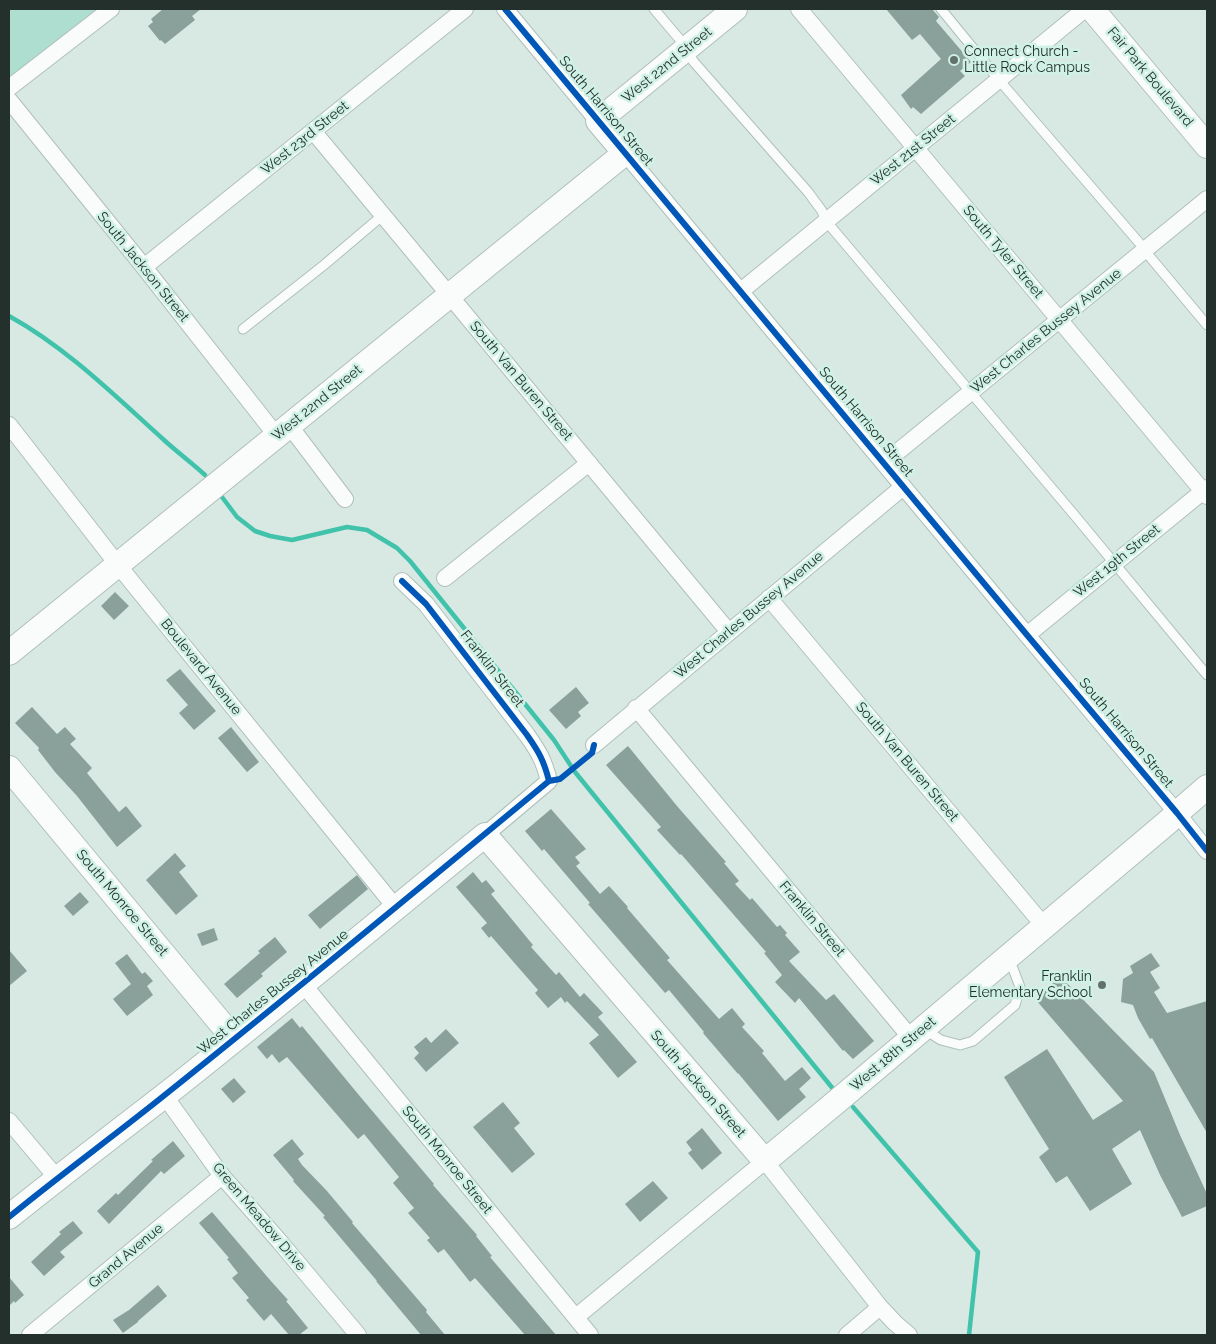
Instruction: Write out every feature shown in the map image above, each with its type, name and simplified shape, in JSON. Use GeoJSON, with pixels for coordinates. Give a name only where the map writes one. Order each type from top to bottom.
{"type":"FeatureCollection","features":[{"type":"Feature","properties":{"kind":"street"},"geometry":{"type":"LineString","coordinates":[[9,88],[111,9]]}},
{"type":"Feature","properties":{"kind":"street","name":"West 23rd Street"},"geometry":{"type":"LineString","coordinates":[[144,267],[465,9]]}},
{"type":"Feature","properties":{"kind":"street","name":"South Harrison Street"},"geometry":{"type":"LineString","coordinates":[[505,9],[1207,851]]}},
{"type":"Feature","properties":{"kind":"street","name":"West 22nd Street"},"geometry":{"type":"LineString","coordinates":[[598,121],[735,9]]}},
{"type":"Feature","properties":{"kind":"street","name":"South Tyler Street"},"geometry":{"type":"LineString","coordinates":[[799,9],[1206,492]]}},
{"type":"Feature","properties":{"kind":"street","name":"West 21st Street"},"geometry":{"type":"LineString","coordinates":[[741,291],[1085,9]]}},
{"type":"Feature","properties":{"kind":"street","name":"Fair Park Boulevard"},"geometry":{"type":"LineString","coordinates":[[1092,9],[1207,146]]}},
{"type":"Feature","properties":{"kind":"street","name":"South Jackson Street"},"geometry":{"type":"LineString","coordinates":[[9,100],[144,267],[283,430],[345,499]]}},
{"type":"Feature","properties":{"kind":"street","name":"South Van Buren Street"},"geometry":{"type":"LineString","coordinates":[[313,131],[729,632]]}},
{"type":"Feature","properties":{"kind":"street","name":"West 22nd Street"},"geometry":{"type":"LineString","coordinates":[[9,652],[625,153]]}},
{"type":"Feature","properties":{"kind":"street","name":"West Charles Bussey Avenue"},"geometry":{"type":"LineString","coordinates":[[884,463],[1207,199]]}},
{"type":"Feature","properties":{"kind":"street","name":"Boulevard Avenue"},"geometry":{"type":"LineString","coordinates":[[9,425],[118,565],[396,908]]}},
{"type":"Feature","properties":{"kind":"street"},"geometry":{"type":"LineString","coordinates":[[444,578],[589,463]]}},
{"type":"Feature","properties":{"kind":"street","name":"West Charles Bussey Avenue"},"geometry":{"type":"LineString","coordinates":[[594,745],[636,708],[904,487]]}},
{"type":"Feature","properties":{"kind":"street","name":"West 19th Street"},"geometry":{"type":"LineString","coordinates":[[1027,635],[1206,492]]}},
{"type":"Feature","properties":{"kind":"street","name":"Franklin Street"},"geometry":{"type":"LineString","coordinates":[[402,581],[426,604],[527,736],[540,754],[549,781]]}},
{"type":"Feature","properties":{"kind":"street","name":"South Van Buren Street"},"geometry":{"type":"LineString","coordinates":[[769,598],[1045,927]]}},
{"type":"Feature","properties":{"kind":"street","name":"Franklin Street"},"geometry":{"type":"LineString","coordinates":[[636,708],[917,1033]]}},
{"type":"Feature","properties":{"kind":"street","name":"South Monroe Street"},"geometry":{"type":"LineString","coordinates":[[9,768],[234,1039]]}},
{"type":"Feature","properties":{"kind":"street","name":"West Charles Bussey Avenue"},"geometry":{"type":"LineString","coordinates":[[9,1217],[303,984],[549,781]]}},
{"type":"Feature","properties":{"kind":"street","name":"West 18th Street"},"geometry":{"type":"LineString","coordinates":[[576,1317],[1045,927],[1207,787]]}},
{"type":"Feature","properties":{"kind":"street","name":"South Jackson Street"},"geometry":{"type":"LineString","coordinates":[[485,835],[765,1161],[880,1307],[909,1335]]}},
{"type":"Feature","properties":{"kind":"street","name":"South Monroe Street"},"geometry":{"type":"LineString","coordinates":[[303,984],[590,1335]]}},
{"type":"Feature","properties":{"kind":"street","name":"Green Meadow Drive"},"geometry":{"type":"LineString","coordinates":[[164,1095],[222,1176],[358,1335]]}},
{"type":"Feature","properties":{"kind":"street"},"geometry":{"type":"LineString","coordinates":[[9,1121],[57,1178]]}},
{"type":"Feature","properties":{"kind":"street","name":"Grand Avenue"},"geometry":{"type":"LineString","coordinates":[[30,1335],[222,1176]]}},
{"type":"Feature","properties":{"kind":"street"},"geometry":{"type":"LineString","coordinates":[[847,1335],[880,1307]]}},
{"type":"Feature","properties":{"kind":"lane"},"geometry":{"type":"LineString","coordinates":[[654,9],[686,48],[693,61],[808,192],[826,221],[1207,675]]}},
{"type":"Feature","properties":{"kind":"lane"},"geometry":{"type":"LineString","coordinates":[[941,9],[1207,325]]}},
{"type":"Feature","properties":{"kind":"lane"},"geometry":{"type":"LineString","coordinates":[[243,329],[324,265],[383,215]]}},
{"type":"Feature","properties":{"kind":"lane"},"geometry":{"type":"LineString","coordinates":[[917,1033],[960,1045],[973,1041],[1015,1005],[1020,986],[1009,957]]}},
{"type":"Feature","properties":{"kind":"green space"},"geometry":{"type":"Polygon","coordinates":[[[9,9],[111,9],[9,88],[9,9]]]}},
{"type":"Feature","properties":{"kind":"building"},"geometry":{"type":"Polygon","coordinates":[[[163,9],[201,9],[192,16],[195,20],[165,44],[160,41],[148,26],[153,22],[151,19],[163,9]]]}},
{"type":"Feature","properties":{"kind":"building","name":"Connect Church - Little Rock Campus"},"geometry":{"type":"Polygon","coordinates":[[[886,9],[932,9],[939,17],[936,21],[971,62],[960,71],[965,76],[921,114],[913,107],[911,109],[901,95],[941,59],[920,34],[912,40],[886,9]]]}},
{"type":"Feature","properties":{"kind":"building"},"geometry":{"type":"Polygon","coordinates":[[[115,592],[129,606],[114,620],[101,606],[115,592]]]}},
{"type":"Feature","properties":{"kind":"building"},"geometry":{"type":"Polygon","coordinates":[[[180,669],[216,711],[194,730],[179,713],[188,705],[166,680],[180,669]]]}},
{"type":"Feature","properties":{"kind":"building"},"geometry":{"type":"Polygon","coordinates":[[[576,687],[589,703],[578,712],[581,716],[566,729],[549,710],[576,687]]]}},
{"type":"Feature","properties":{"kind":"building"},"geometry":{"type":"Polygon","coordinates":[[[32,707],[57,734],[65,727],[76,739],[70,744],[92,768],[87,773],[119,812],[126,806],[142,826],[117,847],[77,796],[55,772],[38,750],[39,748],[15,723],[32,707]]]}},
{"type":"Feature","properties":{"kind":"building"},"geometry":{"type":"Polygon","coordinates":[[[231,727],[259,762],[247,772],[218,738],[231,727]]]}},
{"type":"Feature","properties":{"kind":"building"},"geometry":{"type":"Polygon","coordinates":[[[628,746],[726,862],[724,863],[739,881],[735,884],[750,900],[752,898],[777,927],[780,925],[787,933],[785,935],[800,952],[789,961],[826,1000],[834,994],[874,1041],[853,1059],[843,1051],[799,998],[795,1003],[775,982],[782,975],[764,953],[766,952],[681,854],[657,830],[661,827],[606,765],[628,746]]]}},
{"type":"Feature","properties":{"kind":"building"},"geometry":{"type":"Polygon","coordinates":[[[551,809],[586,849],[575,857],[580,863],[576,866],[600,894],[609,886],[670,958],[667,960],[719,1019],[732,1008],[745,1024],[742,1027],[764,1051],[762,1053],[785,1081],[802,1067],[811,1078],[799,1089],[806,1097],[778,1121],[669,990],[665,993],[588,904],[590,903],[544,849],[542,851],[525,831],[551,809]]]}},
{"type":"Feature","properties":{"kind":"building"},"geometry":{"type":"Polygon","coordinates":[[[175,853],[186,866],[179,872],[198,896],[176,915],[146,880],[175,853]]]}},
{"type":"Feature","properties":{"kind":"building"},"geometry":{"type":"Polygon","coordinates":[[[473,872],[482,883],[486,880],[495,891],[491,894],[533,945],[531,947],[556,975],[559,972],[580,997],[584,993],[603,1013],[598,1017],[637,1062],[618,1078],[589,1043],[599,1035],[561,997],[548,1008],[535,993],[538,990],[491,936],[489,938],[481,928],[487,923],[456,887],[473,872]]]}},
{"type":"Feature","properties":{"kind":"building"},"geometry":{"type":"Polygon","coordinates":[[[357,875],[368,889],[320,929],[308,915],[357,875]]]}},
{"type":"Feature","properties":{"kind":"building"},"geometry":{"type":"Polygon","coordinates":[[[80,892],[89,902],[73,916],[64,906],[80,892]]]}},
{"type":"Feature","properties":{"kind":"building"},"geometry":{"type":"Polygon","coordinates":[[[214,928],[218,940],[202,946],[197,934],[214,928]]]}},
{"type":"Feature","properties":{"kind":"building"},"geometry":{"type":"Polygon","coordinates":[[[275,937],[287,952],[237,998],[224,984],[260,953],[258,951],[275,937]]]}},
{"type":"Feature","properties":{"kind":"building"},"geometry":{"type":"Polygon","coordinates":[[[9,950],[27,971],[9,986],[9,950]]]}},
{"type":"Feature","properties":{"kind":"building"},"geometry":{"type":"Polygon","coordinates":[[[1151,953],[1160,966],[1150,972],[1160,988],[1154,992],[1167,1013],[1207,1001],[1207,1133],[1152,1038],[1150,1039],[1133,1005],[1121,1002],[1123,979],[1133,973],[1130,966],[1151,953]]]}},
{"type":"Feature","properties":{"kind":"building"},"geometry":{"type":"Polygon","coordinates":[[[127,954],[142,974],[145,972],[153,981],[147,986],[153,995],[127,1016],[113,999],[131,984],[115,963],[127,954]]]}},
{"type":"Feature","properties":{"kind":"building","name":"Franklin Elementary School"},"geometry":{"type":"Polygon","coordinates":[[[1060,976],[1154,1072],[1207,1194],[1207,1206],[1182,1217],[1160,1175],[1140,1130],[1112,1149],[1132,1184],[1090,1211],[1067,1176],[1056,1183],[1039,1157],[1049,1149],[1004,1077],[1047,1049],[1093,1120],[1123,1101],[1036,1000],[1060,976]]]}},
{"type":"Feature","properties":{"kind":"building"},"geometry":{"type":"Polygon","coordinates":[[[292,1018],[300,1028],[302,1026],[433,1185],[477,1235],[492,1256],[490,1257],[556,1335],[525,1335],[475,1278],[470,1282],[444,1249],[438,1253],[427,1240],[430,1238],[408,1213],[414,1208],[393,1183],[399,1177],[364,1134],[358,1139],[287,1057],[279,1063],[272,1054],[267,1059],[257,1047],[292,1018]]]}},
{"type":"Feature","properties":{"kind":"building"},"geometry":{"type":"Polygon","coordinates":[[[446,1029],[459,1043],[426,1072],[414,1058],[419,1053],[414,1047],[426,1037],[431,1043],[446,1029]]]}},
{"type":"Feature","properties":{"kind":"building"},"geometry":{"type":"Polygon","coordinates":[[[234,1078],[246,1092],[233,1103],[221,1089],[234,1078]]]}},
{"type":"Feature","properties":{"kind":"building"},"geometry":{"type":"Polygon","coordinates":[[[503,1102],[520,1123],[514,1128],[535,1154],[512,1173],[473,1127],[503,1102]]]}},
{"type":"Feature","properties":{"kind":"building"},"geometry":{"type":"Polygon","coordinates":[[[702,1128],[722,1153],[702,1170],[688,1153],[692,1150],[686,1142],[702,1128]]]}},
{"type":"Feature","properties":{"kind":"building"},"geometry":{"type":"Polygon","coordinates":[[[292,1139],[304,1154],[298,1159],[302,1165],[327,1191],[427,1310],[426,1312],[445,1335],[421,1335],[323,1217],[325,1216],[293,1181],[273,1155],[292,1139]]]}},
{"type":"Feature","properties":{"kind":"building"},"geometry":{"type":"Polygon","coordinates":[[[173,1141],[185,1156],[164,1174],[161,1171],[109,1224],[97,1211],[116,1193],[118,1195],[153,1161],[151,1160],[173,1141]]]}},
{"type":"Feature","properties":{"kind":"building"},"geometry":{"type":"Polygon","coordinates":[[[653,1181],[668,1198],[640,1222],[625,1204],[653,1181]]]}},
{"type":"Feature","properties":{"kind":"building"},"geometry":{"type":"Polygon","coordinates":[[[212,1212],[288,1300],[286,1301],[308,1328],[299,1335],[289,1335],[271,1314],[264,1321],[246,1300],[249,1298],[232,1278],[238,1273],[227,1259],[229,1258],[199,1223],[212,1212]]]}},
{"type":"Feature","properties":{"kind":"building"},"geometry":{"type":"Polygon","coordinates":[[[73,1221],[83,1233],[60,1252],[65,1257],[44,1276],[31,1262],[61,1234],[59,1232],[73,1221]]]}},
{"type":"Feature","properties":{"kind":"building"},"geometry":{"type":"Polygon","coordinates":[[[9,1277],[24,1295],[9,1306],[9,1277]]]}},
{"type":"Feature","properties":{"kind":"building"},"geometry":{"type":"Polygon","coordinates":[[[158,1285],[167,1296],[123,1333],[113,1320],[129,1310],[158,1285]]]}},
{"type":"Feature","properties":{"kind":"waterway"},"geometry":{"type":"LineString","coordinates":[[9,316],[71,358],[205,475]]}},
{"type":"Feature","properties":{"kind":"waterway"},"geometry":{"type":"LineString","coordinates":[[222,497],[237,517],[255,531],[270,536],[292,540],[347,527],[367,530],[397,548],[410,561],[554,740],[571,766]]}},
{"type":"Feature","properties":{"kind":"waterway"},"geometry":{"type":"LineString","coordinates":[[575,772],[834,1090]]}},
{"type":"Feature","properties":{"kind":"waterway"},"geometry":{"type":"LineString","coordinates":[[853,1107],[978,1252],[969,1335]]}},
{"type":"Feature","properties":{"kind":"cycle path"},"geometry":{"type":"LineString","coordinates":[[505,9],[1207,851]]}},
{"type":"Feature","properties":{"kind":"cycle path"},"geometry":{"type":"LineString","coordinates":[[402,581],[426,604],[527,735],[541,757],[549,781]]}},
{"type":"Feature","properties":{"kind":"cycle path"},"geometry":{"type":"LineString","coordinates":[[9,1217],[146,1110],[549,781],[560,779],[592,753],[594,745]]}},
{"type":"Feature","properties":{"kind":"place","name":"Connect Church - Little Rock Campus"},"geometry":{"type":"Point","coordinates":[954,60]}},
{"type":"Feature","properties":{"kind":"place","name":"Franklin Elementary School"},"geometry":{"type":"Point","coordinates":[1102,985]}}]}
